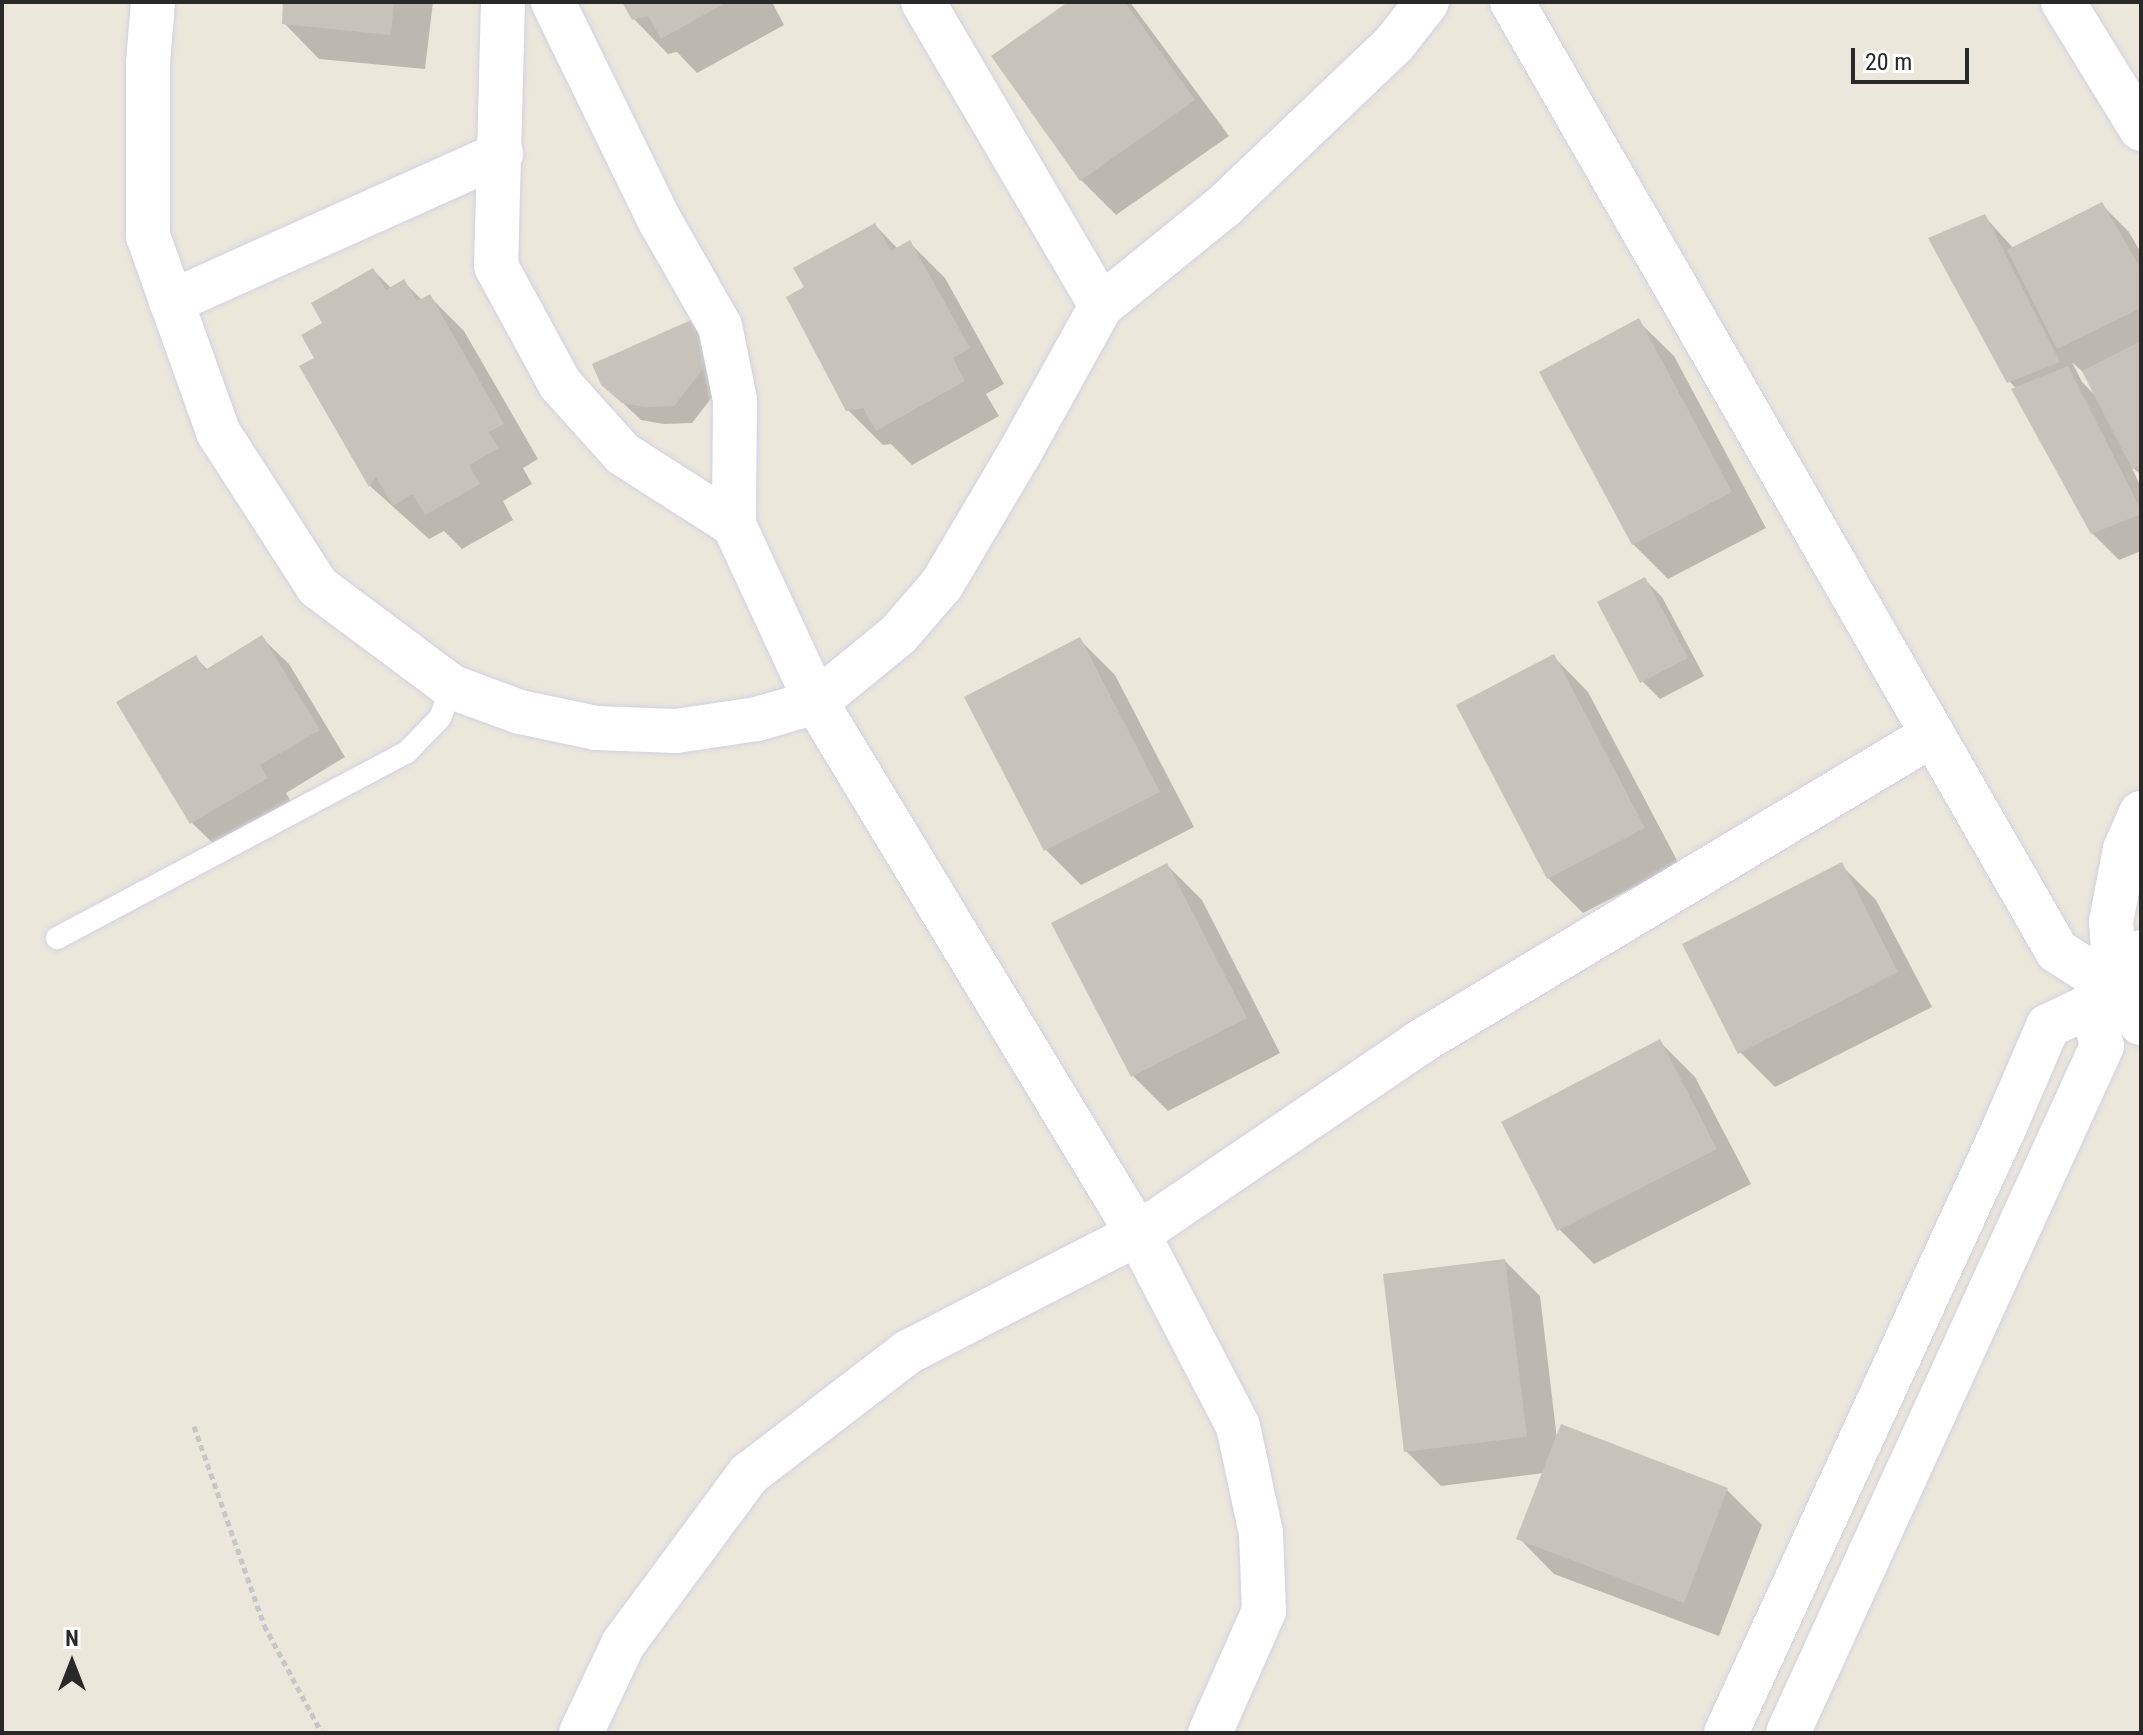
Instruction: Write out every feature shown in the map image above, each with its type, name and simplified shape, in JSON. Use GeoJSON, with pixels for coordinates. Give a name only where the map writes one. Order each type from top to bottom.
{"type":"FeatureCollection","features":[{"type":"Feature","properties":{"kind":"street"},"geometry":{"type":"LineString","coordinates":[[153,2],[148,63],[148,236],[218,432],[318,587],[452,687],[520,712],[596,728],[676,731],[757,719],[816,702],[898,635],[942,584],[1101,306],[1224,206],[1394,44],[1427,2]]}},
{"type":"Feature","properties":{"kind":"street"},"geometry":{"type":"LineString","coordinates":[[503,2],[496,266],[560,384],[623,454],[734,525]]}},
{"type":"Feature","properties":{"kind":"street"},"geometry":{"type":"LineString","coordinates":[[553,2],[660,221],[720,326],[735,400],[734,525],[816,702],[1138,1234],[1238,1426],[1261,1533],[1264,1611],[1210,1733]]}},
{"type":"Feature","properties":{"kind":"street"},"geometry":{"type":"LineString","coordinates":[[923,2],[1101,306]]}},
{"type":"Feature","properties":{"kind":"street"},"geometry":{"type":"LineString","coordinates":[[1512,2],[2057,951],[2113,975],[2141,1023]]}},
{"type":"Feature","properties":{"kind":"street"},"geometry":{"type":"LineString","coordinates":[[2063,2],[2141,129]]}},
{"type":"Feature","properties":{"kind":"street"},"geometry":{"type":"LineString","coordinates":[[171,302],[501,154]]}},
{"type":"Feature","properties":{"kind":"street"},"geometry":{"type":"LineString","coordinates":[[581,1733],[623,1644],[749,1474],[908,1352],[1138,1234],[1420,1042],[1932,735]]}},
{"type":"Feature","properties":{"kind":"street"},"geometry":{"type":"LineString","coordinates":[[1788,1733],[2102,1046],[2113,975],[2111,922],[2115,888],[2125,849],[2141,813]]}},
{"type":"Feature","properties":{"kind":"street"},"geometry":{"type":"LineString","coordinates":[[1726,1733],[2048,1026],[2113,975]]}},
{"type":"Feature","properties":{"kind":"lane"},"geometry":{"type":"LineString","coordinates":[[57,938],[407,752],[440,718],[452,687]]}},
{"type":"Feature","properties":{"kind":"path"},"geometry":{"type":"LineString","coordinates":[[194,1426],[264,1625],[322,1733]]}},
{"type":"Feature","properties":{"kind":"building"},"geometry":{"type":"Polygon","coordinates":[[[283,2],[394,2],[391,35],[282,24],[283,2]]]}},
{"type":"Feature","properties":{"kind":"building"},"geometry":{"type":"Polygon","coordinates":[[[622,2],[727,2],[661,39],[648,16],[632,20],[622,2]]]}},
{"type":"Feature","properties":{"kind":"building"},"geometry":{"type":"Polygon","coordinates":[[[1068,2],[1125,2],[1195,100],[1080,181],[991,56],[1068,2]]]}},
{"type":"Feature","properties":{"kind":"building"},"geometry":{"type":"Polygon","coordinates":[[[2102,202],[2141,269],[2141,308],[2057,349],[2007,250],[2102,202]]]}},
{"type":"Feature","properties":{"kind":"building"},"geometry":{"type":"Polygon","coordinates":[[[1985,214],[2060,362],[2007,383],[1928,238],[1985,214]]]}},
{"type":"Feature","properties":{"kind":"building"},"geometry":{"type":"Polygon","coordinates":[[[875,223],[891,251],[910,240],[970,348],[953,358],[965,381],[876,431],[863,408],[846,411],[786,297],[804,287],[793,268],[875,223]]]}},
{"type":"Feature","properties":{"kind":"building"},"geometry":{"type":"Polygon","coordinates":[[[373,268],[386,290],[404,279],[417,301],[430,294],[504,424],[489,432],[499,448],[469,465],[480,484],[425,515],[413,494],[393,506],[376,477],[369,487],[299,366],[314,358],[301,335],[322,323],[311,303],[373,268]]]}},
{"type":"Feature","properties":{"kind":"building"},"geometry":{"type":"Polygon","coordinates":[[[1639,318],[1732,492],[1632,545],[1539,372],[1639,318]]]}},
{"type":"Feature","properties":{"kind":"building"},"geometry":{"type":"Polygon","coordinates":[[[691,320],[703,348],[703,369],[674,406],[645,407],[622,403],[601,385],[592,364],[691,320]]]}},
{"type":"Feature","properties":{"kind":"building"},"geometry":{"type":"Polygon","coordinates":[[[2141,341],[2141,465],[2132,469],[2082,371],[2141,341]]]}},
{"type":"Feature","properties":{"kind":"building"},"geometry":{"type":"Polygon","coordinates":[[[2068,366],[2141,510],[2141,514],[2091,534],[2011,389],[2068,366]]]}},
{"type":"Feature","properties":{"kind":"building"},"geometry":{"type":"Polygon","coordinates":[[[1645,577],[1688,658],[1640,683],[1597,602],[1645,577]]]}},
{"type":"Feature","properties":{"kind":"building"},"geometry":{"type":"Polygon","coordinates":[[[262,635],[320,730],[260,765],[268,778],[190,824],[116,702],[196,655],[205,670],[262,635]]]}},
{"type":"Feature","properties":{"kind":"building"},"geometry":{"type":"Polygon","coordinates":[[[1080,637],[1160,792],[1044,851],[964,697],[1080,637]]]}},
{"type":"Feature","properties":{"kind":"building"},"geometry":{"type":"Polygon","coordinates":[[[1554,654],[1645,828],[1547,879],[1456,705],[1554,654]]]}},
{"type":"Feature","properties":{"kind":"building"},"geometry":{"type":"Polygon","coordinates":[[[1842,862],[1898,972],[1738,1054],[1682,944],[1842,862]]]}},
{"type":"Feature","properties":{"kind":"building"},"geometry":{"type":"Polygon","coordinates":[[[1167,863],[1247,1018],[1131,1077],[1051,923],[1167,863]]]}},
{"type":"Feature","properties":{"kind":"building"},"geometry":{"type":"Polygon","coordinates":[[[1660,1039],[1717,1149],[1557,1231],[1501,1122],[1660,1039]]]}},
{"type":"Feature","properties":{"kind":"building"},"geometry":{"type":"Polygon","coordinates":[[[1505,1259],[1527,1437],[1404,1452],[1383,1274],[1505,1259]]]}},
{"type":"Feature","properties":{"kind":"building"},"geometry":{"type":"Polygon","coordinates":[[[1561,1424],[1728,1488],[1684,1603],[1516,1539],[1561,1424]]]}}]}
